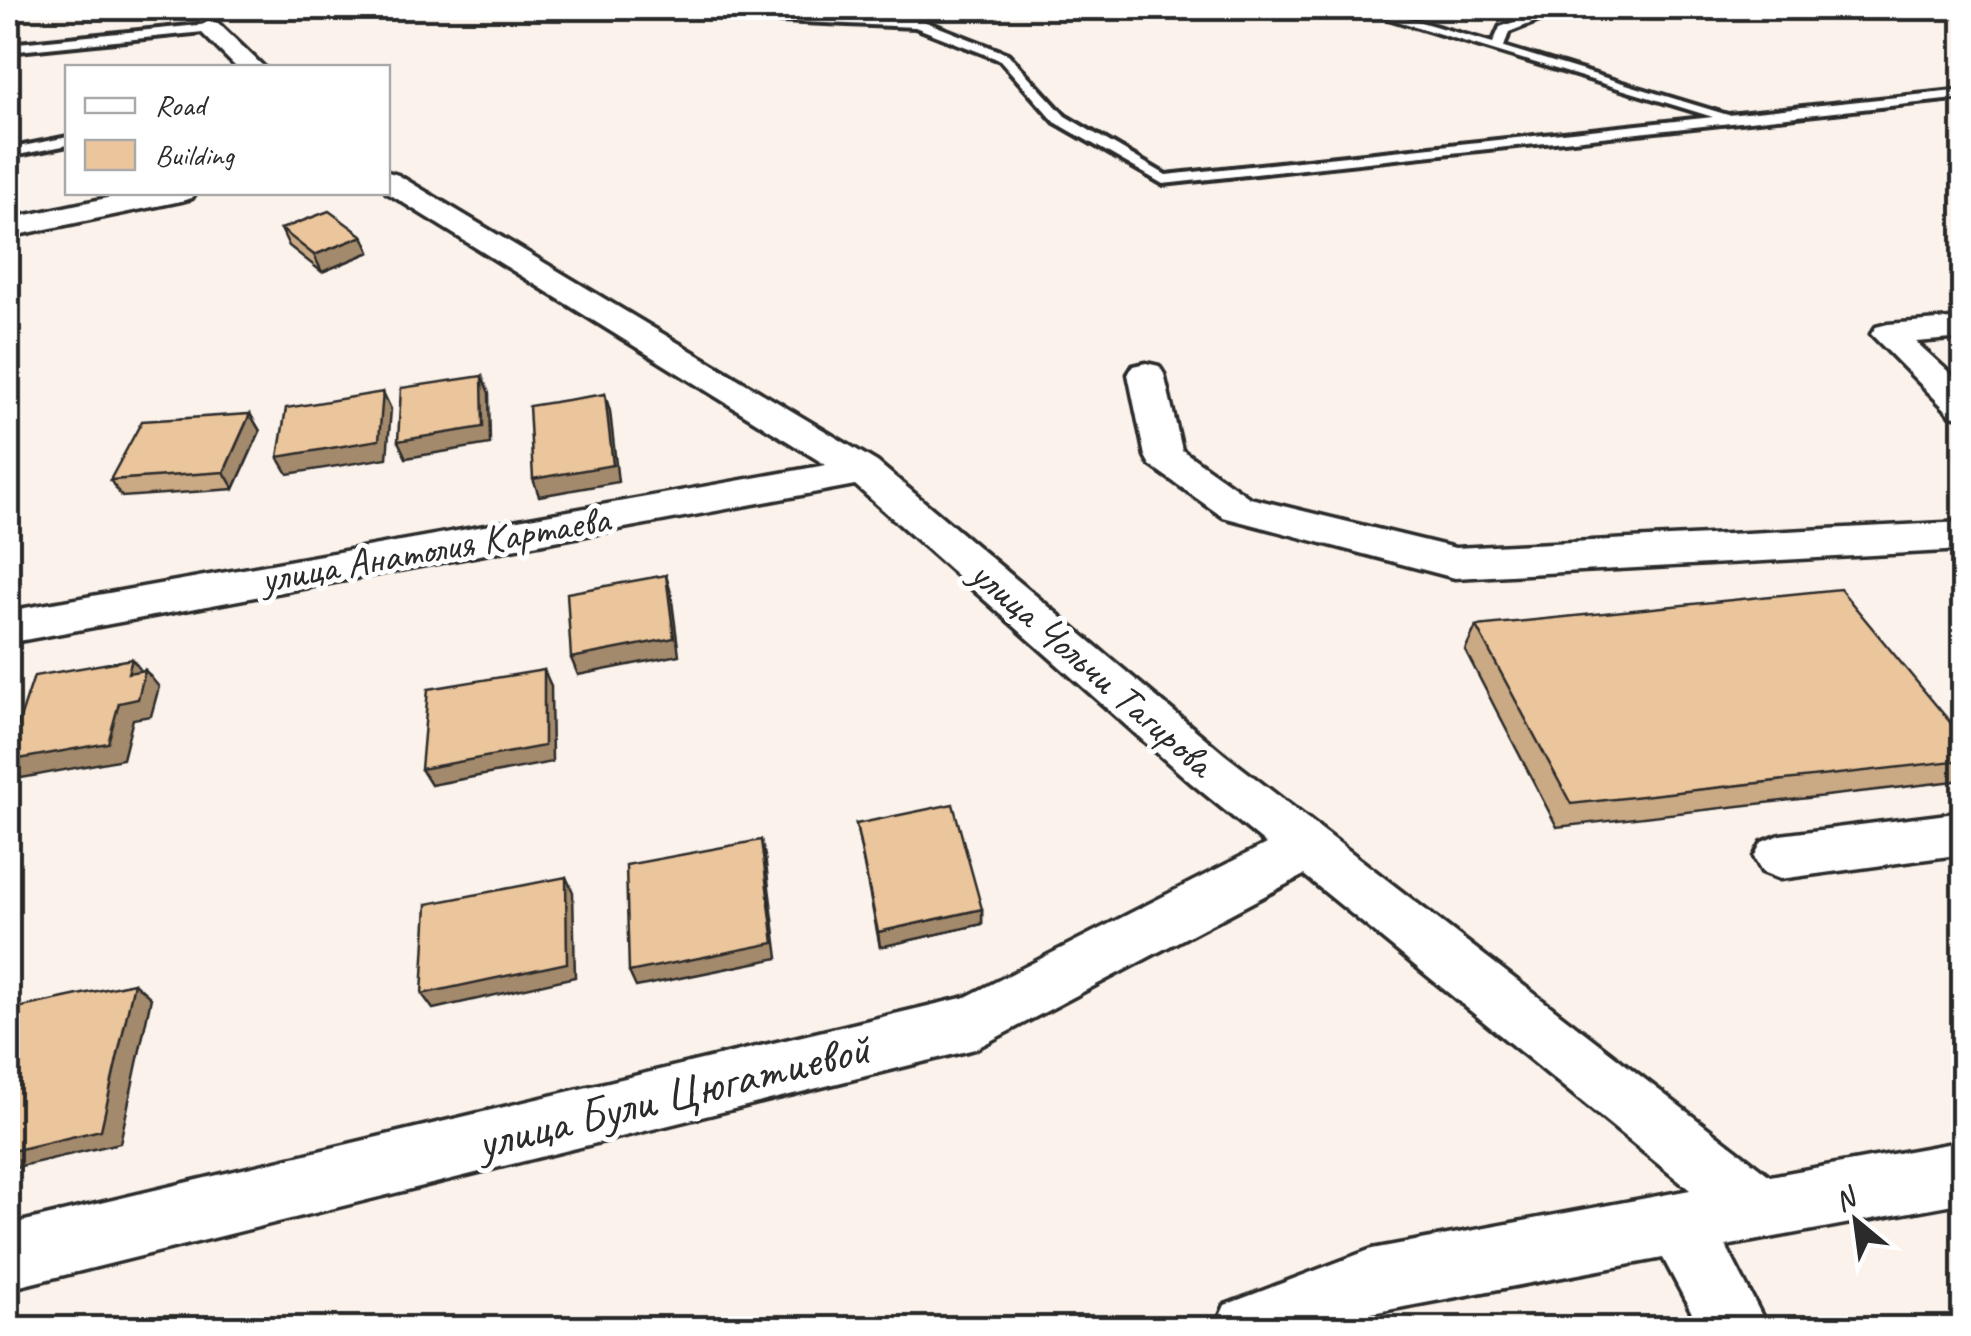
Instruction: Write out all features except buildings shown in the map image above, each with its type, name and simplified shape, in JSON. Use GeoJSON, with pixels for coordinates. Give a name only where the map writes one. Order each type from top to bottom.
{"type":"FeatureCollection","features":[{"type":"Feature","properties":{"kind":"street"},"geometry":{"type":"LineString","coordinates":[[209,28],[249,65]]}},
{"type":"Feature","properties":{"kind":"street","name":"улица Чольчи Тагирова"},"geometry":{"type":"LineString","coordinates":[[390,181],[864,472],[1207,768],[1761,1208]]}},
{"type":"Feature","properties":{"kind":"street"},"geometry":{"type":"LineString","coordinates":[[8,228],[168,195]]}},
{"type":"Feature","properties":{"kind":"street"},"geometry":{"type":"LineString","coordinates":[[1964,328],[1888,334],[1964,407]]}},
{"type":"Feature","properties":{"kind":"street"},"geometry":{"type":"LineString","coordinates":[[1146,374],[1164,456],[1237,508],[1455,564],[1964,536]]}},
{"type":"Feature","properties":{"kind":"street","name":"улица Анатолия Картаева"},"geometry":{"type":"LineString","coordinates":[[8,627],[864,472]]}},
{"type":"Feature","properties":{"kind":"street"},"geometry":{"type":"LineString","coordinates":[[1780,857],[1964,833]]}},
{"type":"Feature","properties":{"kind":"street","name":"улица Були Цюгатиевой"},"geometry":{"type":"LineString","coordinates":[[8,1257],[975,1022],[1307,848]]}},
{"type":"Feature","properties":{"kind":"street"},"geometry":{"type":"LineString","coordinates":[[1248,1328],[1372,1282],[1964,1171]]}},
{"type":"Feature","properties":{"kind":"street"},"geometry":{"type":"LineString","coordinates":[[1679,1224],[1735,1328]]}},
{"type":"Feature","properties":{"kind":"lane"},"geometry":{"type":"LineString","coordinates":[[740,8],[780,17],[917,23],[1004,57],[1060,118],[1163,180],[1964,94]]}},
{"type":"Feature","properties":{"kind":"lane"},"geometry":{"type":"LineString","coordinates":[[1361,8],[1734,119]]}},
{"type":"Feature","properties":{"kind":"lane"},"geometry":{"type":"LineString","coordinates":[[1498,50],[1504,30],[1564,8]]}},
{"type":"Feature","properties":{"kind":"lane"},"geometry":{"type":"LineString","coordinates":[[8,48],[209,28]]}},
{"type":"Feature","properties":{"kind":"lane"},"geometry":{"type":"LineString","coordinates":[[8,153],[65,141]]}}]}
